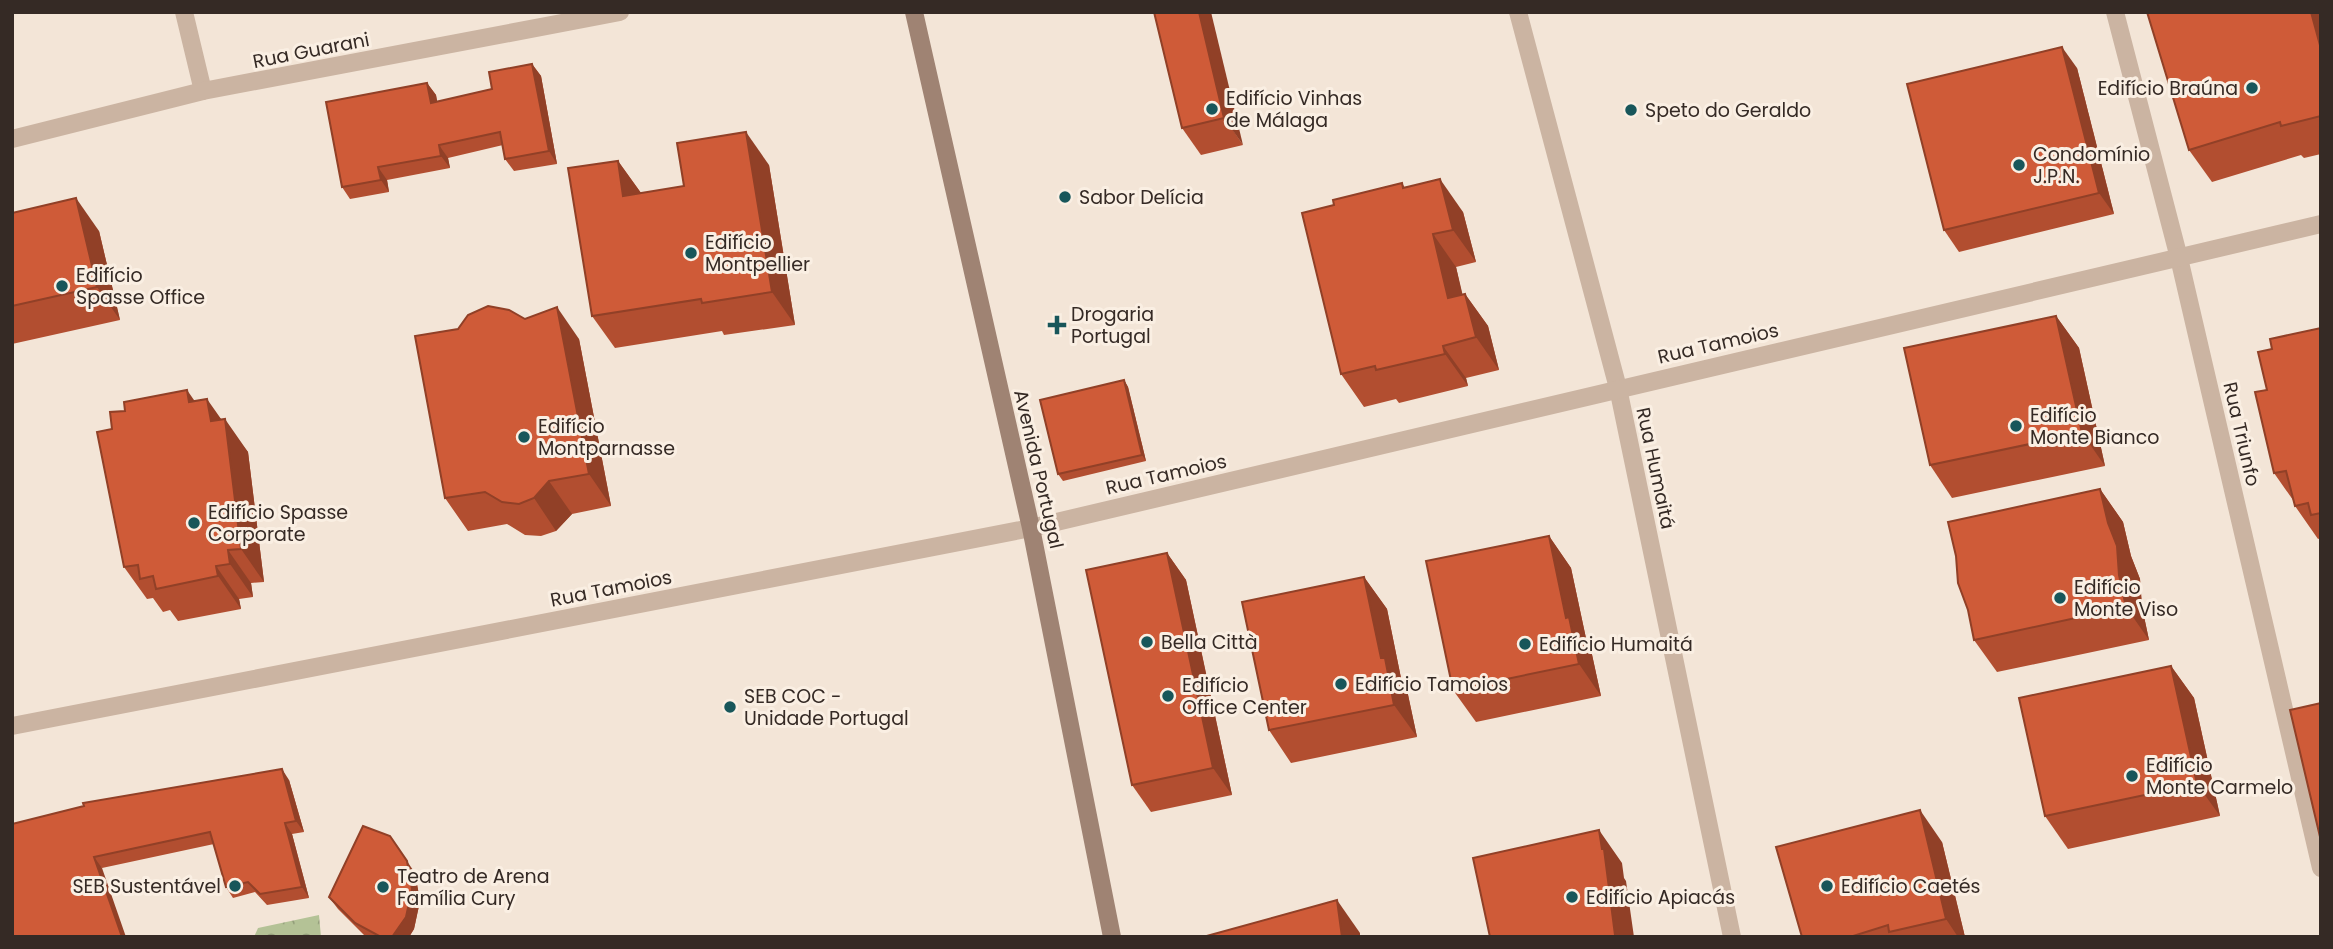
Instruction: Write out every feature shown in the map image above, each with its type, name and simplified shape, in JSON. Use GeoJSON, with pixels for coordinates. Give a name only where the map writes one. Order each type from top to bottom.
{"type":"FeatureCollection","features":[{"type":"Feature","properties":{"kind":"main road","name":"Avenida Portugal"},"geometry":{"type":"LineString","coordinates":[[914,12],[1031,528],[1112,937]]}},
{"type":"Feature","properties":{"kind":"street"},"geometry":{"type":"LineString","coordinates":[[184,12],[203,91]]}},
{"type":"Feature","properties":{"kind":"street","name":"Rua Guarani"},"geometry":{"type":"LineString","coordinates":[[12,139],[203,91],[554,19],[620,12]]}},
{"type":"Feature","properties":{"kind":"street","name":"Rua Humaitá"},"geometry":{"type":"LineString","coordinates":[[1518,12],[1618,388],[1732,937]]}},
{"type":"Feature","properties":{"kind":"street","name":"Rua Triunfo"},"geometry":{"type":"LineString","coordinates":[[2115,12],[2179,258],[2321,868]]}},
{"type":"Feature","properties":{"kind":"street","name":"Rua Tamoios"},"geometry":{"type":"LineString","coordinates":[[12,726],[1031,528],[2321,224]]}},
{"type":"Feature","properties":{"kind":"green space"},"geometry":{"type":"Polygon","coordinates":[[[319,915],[321,937],[254,937],[258,928],[319,915]]]}},
{"type":"Feature","properties":{"kind":"building"},"geometry":{"type":"Polygon","coordinates":[[[1154,12],[1199,12],[1224,118],[1182,128],[1154,12]]]}},
{"type":"Feature","properties":{"kind":"building","name":"Edifício Braúna"},"geometry":{"type":"Polygon","coordinates":[[[2147,12],[2311,12],[2321,49],[2321,116],[2281,126],[2280,122],[2189,150],[2147,12]]]}},
{"type":"Feature","properties":{"kind":"building","name":"Condomínio J.P.N."},"geometry":{"type":"Polygon","coordinates":[[[2062,47],[2099,193],[1944,230],[1907,84],[2062,47]]]}},
{"type":"Feature","properties":{"kind":"building"},"geometry":{"type":"Polygon","coordinates":[[[532,64],[549,151],[505,159],[500,132],[439,145],[441,156],[378,167],[381,180],[342,187],[326,102],[427,83],[431,103],[492,89],[489,72],[532,64]]]}},
{"type":"Feature","properties":{"kind":"building","name":"Edifício Montpellier"},"geometry":{"type":"Polygon","coordinates":[[[746,132],[772,292],[702,303],[701,299],[592,316],[568,168],[618,161],[623,196],[684,186],[677,143],[746,132]]]}},
{"type":"Feature","properties":{"kind":"building"},"geometry":{"type":"Polygon","coordinates":[[[1440,179],[1453,230],[1433,234],[1448,298],[1465,294],[1476,337],[1443,346],[1445,354],[1376,370],[1375,366],[1341,374],[1302,213],[1334,205],[1333,200],[1402,183],[1403,188],[1440,179]]]}},
{"type":"Feature","properties":{"kind":"building"},"geometry":{"type":"Polygon","coordinates":[[[76,198],[97,287],[12,306],[12,213],[76,198]]]}},
{"type":"Feature","properties":{"kind":"building","name":"Edifício Montparnasse"},"geometry":{"type":"Polygon","coordinates":[[[488,306],[509,310],[525,319],[557,307],[589,474],[549,481],[534,498],[519,504],[502,502],[485,492],[445,498],[415,336],[458,329],[468,315],[488,306]]]}},
{"type":"Feature","properties":{"kind":"building"},"geometry":{"type":"Polygon","coordinates":[[[2056,316],[2082,433],[1930,465],[1904,348],[2056,316]]]}},
{"type":"Feature","properties":{"kind":"building"},"geometry":{"type":"Polygon","coordinates":[[[2321,328],[2321,513],[2311,515],[2308,503],[2295,506],[2286,471],[2274,473],[2255,392],[2267,390],[2258,352],[2272,349],[2270,339],[2321,328]]]}},
{"type":"Feature","properties":{"kind":"building"},"geometry":{"type":"Polygon","coordinates":[[[1124,380],[1142,455],[1058,474],[1040,400],[1124,380]]]}},
{"type":"Feature","properties":{"kind":"building","name":"Edifício Spasse Corporate"},"geometry":{"type":"Polygon","coordinates":[[[187,390],[189,402],[207,399],[211,421],[225,419],[241,549],[228,550],[230,564],[216,566],[218,576],[156,589],[153,576],[140,579],[138,565],[124,567],[97,432],[112,429],[110,412],[125,411],[124,402],[187,390]]]}},
{"type":"Feature","properties":{"kind":"building"},"geometry":{"type":"Polygon","coordinates":[[[2100,489],[2117,546],[2119,575],[2126,607],[1974,640],[1968,610],[1958,583],[1956,556],[1948,522],[2100,489]]]}},
{"type":"Feature","properties":{"kind":"building"},"geometry":{"type":"Polygon","coordinates":[[[1549,536],[1566,618],[1569,617],[1579,664],[1453,690],[1426,561],[1549,536]]]}},
{"type":"Feature","properties":{"kind":"building","name":"Edifício Office Center"},"geometry":{"type":"Polygon","coordinates":[[[1167,553],[1213,768],[1132,785],[1086,570],[1167,553]]]}},
{"type":"Feature","properties":{"kind":"building"},"geometry":{"type":"Polygon","coordinates":[[[1364,577],[1394,705],[1269,730],[1242,602],[1364,577]]]}},
{"type":"Feature","properties":{"kind":"building"},"geometry":{"type":"Polygon","coordinates":[[[2171,666],[2197,784],[2045,816],[2019,698],[2171,666]]]}},
{"type":"Feature","properties":{"kind":"building"},"geometry":{"type":"Polygon","coordinates":[[[2321,703],[2321,841],[2290,710],[2321,703]]]}},
{"type":"Feature","properties":{"kind":"building"},"geometry":{"type":"Polygon","coordinates":[[[282,769],[296,821],[285,823],[302,887],[260,894],[248,882],[226,887],[210,832],[94,857],[122,937],[12,937],[12,824],[84,806],[83,803],[282,769]]]}},
{"type":"Feature","properties":{"kind":"building"},"geometry":{"type":"Polygon","coordinates":[[[1920,810],[1946,919],[1889,932],[1888,925],[1850,937],[1802,937],[1776,847],[1920,810]]]}},
{"type":"Feature","properties":{"kind":"building","name":"Teatro de Arena Família Cury"},"geometry":{"type":"Polygon","coordinates":[[[363,826],[390,836],[407,861],[412,889],[406,917],[392,937],[381,937],[355,923],[329,897],[363,826]]]}},
{"type":"Feature","properties":{"kind":"building"},"geometry":{"type":"Polygon","coordinates":[[[1599,830],[1615,935],[1621,934],[1621,937],[1490,937],[1473,858],[1599,830]]]}},
{"type":"Feature","properties":{"kind":"building"},"geometry":{"type":"Polygon","coordinates":[[[1337,900],[1342,937],[1203,937],[1337,900]]]}},
{"type":"Feature","properties":{"kind":"place","name":"Edifício Braúna"},"geometry":{"type":"Point","coordinates":[2252,88]}},
{"type":"Feature","properties":{"kind":"place","name":"Edifício Vinhas de Málaga"},"geometry":{"type":"Point","coordinates":[1212,109]}},
{"type":"Feature","properties":{"kind":"place","name":"Speto do Geraldo"},"geometry":{"type":"Point","coordinates":[1631,110]}},
{"type":"Feature","properties":{"kind":"place","name":"Condomínio J.P.N."},"geometry":{"type":"Point","coordinates":[2019,165]}},
{"type":"Feature","properties":{"kind":"place","name":"Sabor Delícia"},"geometry":{"type":"Point","coordinates":[1065,197]}},
{"type":"Feature","properties":{"kind":"place","name":"Edifício Montpellier"},"geometry":{"type":"Point","coordinates":[691,253]}},
{"type":"Feature","properties":{"kind":"place","name":"Edifício Spasse Office"},"geometry":{"type":"Point","coordinates":[62,286]}},
{"type":"Feature","properties":{"kind":"place","name":"Drogaria Portugal"},"geometry":{"type":"Point","coordinates":[1057,325]}},
{"type":"Feature","properties":{"kind":"place","name":"Edifício Monte Bianco"},"geometry":{"type":"Point","coordinates":[2016,426]}},
{"type":"Feature","properties":{"kind":"place","name":"Edifício Montparnasse"},"geometry":{"type":"Point","coordinates":[524,437]}},
{"type":"Feature","properties":{"kind":"place","name":"Edifício Spasse Corporate"},"geometry":{"type":"Point","coordinates":[194,523]}},
{"type":"Feature","properties":{"kind":"place","name":"Edifício Monte Viso"},"geometry":{"type":"Point","coordinates":[2060,598]}},
{"type":"Feature","properties":{"kind":"place","name":"Bella Città"},"geometry":{"type":"Point","coordinates":[1147,642]}},
{"type":"Feature","properties":{"kind":"place","name":"Edifício Humaitá"},"geometry":{"type":"Point","coordinates":[1525,644]}},
{"type":"Feature","properties":{"kind":"place","name":"Edifício Tamoios"},"geometry":{"type":"Point","coordinates":[1341,684]}},
{"type":"Feature","properties":{"kind":"place","name":"Edifício Office Center"},"geometry":{"type":"Point","coordinates":[1168,696]}},
{"type":"Feature","properties":{"kind":"place","name":"SEB COC - Unidade Portugal"},"geometry":{"type":"Point","coordinates":[730,707]}},
{"type":"Feature","properties":{"kind":"place","name":"Edifício Monte Carmelo"},"geometry":{"type":"Point","coordinates":[2132,776]}},
{"type":"Feature","properties":{"kind":"place","name":"SEB Sustentável"},"geometry":{"type":"Point","coordinates":[235,886]}},
{"type":"Feature","properties":{"kind":"place","name":"Edifício Caetés"},"geometry":{"type":"Point","coordinates":[1827,886]}},
{"type":"Feature","properties":{"kind":"place","name":"Teatro de Arena Família Cury"},"geometry":{"type":"Point","coordinates":[383,887]}},
{"type":"Feature","properties":{"kind":"place","name":"Edifício Apiacás"},"geometry":{"type":"Point","coordinates":[1572,897]}}]}
